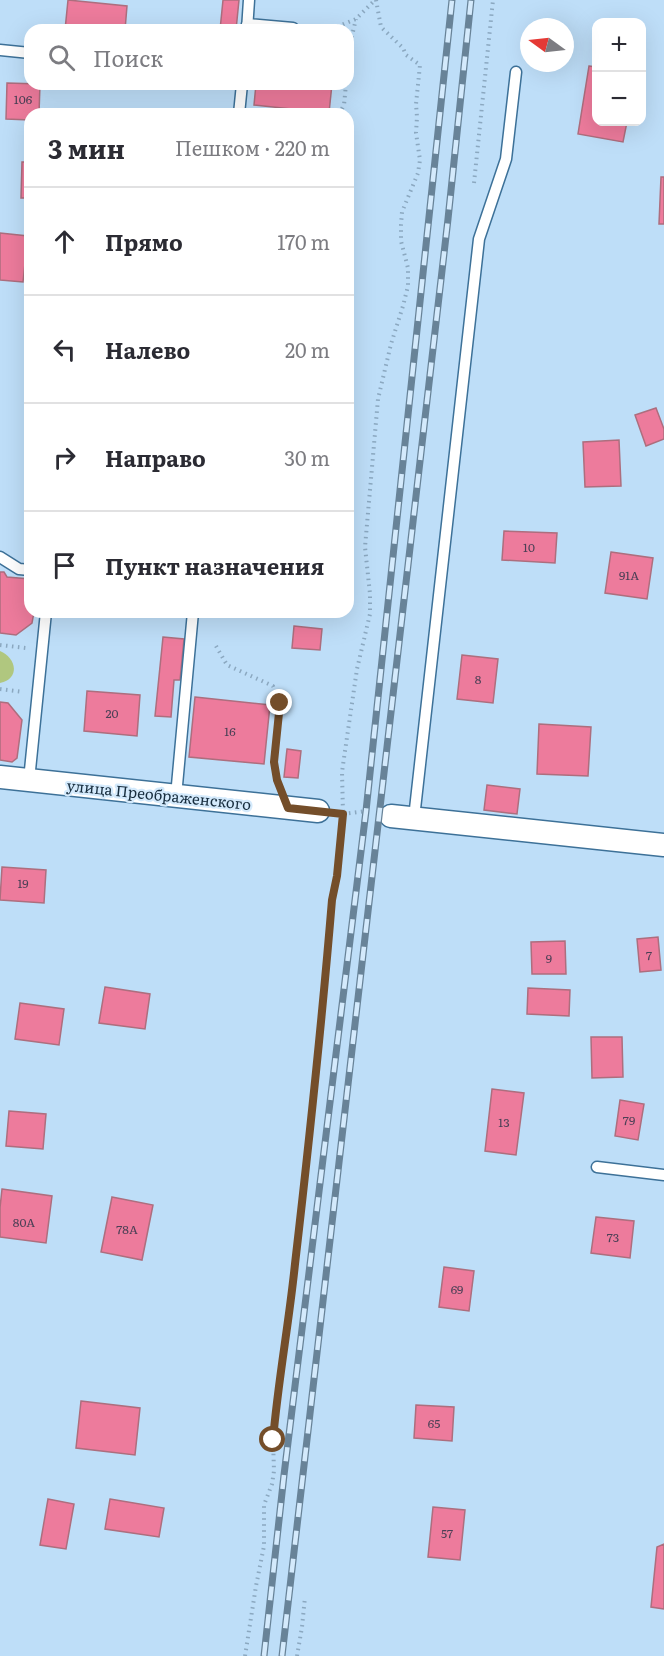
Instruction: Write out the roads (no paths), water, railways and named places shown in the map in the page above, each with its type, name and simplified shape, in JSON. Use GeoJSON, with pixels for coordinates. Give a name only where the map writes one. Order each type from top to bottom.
{"type":"FeatureCollection","features":[{"type":"Feature","properties":{"kind":"street","name":"улица Преображенского"},"geometry":{"type":"LineString","coordinates":[[0,777],[318,811]]}},
{"type":"Feature","properties":{"kind":"street"},"geometry":{"type":"LineString","coordinates":[[392,816],[664,845]]}},
{"type":"Feature","properties":{"kind":"lane"},"geometry":{"type":"LineString","coordinates":[[247,24],[249,0]]}},
{"type":"Feature","properties":{"kind":"lane"},"geometry":{"type":"LineString","coordinates":[[0,50],[24,52]]}},
{"type":"Feature","properties":{"kind":"lane"},"geometry":{"type":"LineString","coordinates":[[414,818],[479,239],[506,159],[516,72]]}},
{"type":"Feature","properties":{"kind":"lane"},"geometry":{"type":"LineString","coordinates":[[240,108],[241,90]]}},
{"type":"Feature","properties":{"kind":"lane"},"geometry":{"type":"LineString","coordinates":[[0,557],[19,569],[24,569]]}},
{"type":"Feature","properties":{"kind":"lane"},"geometry":{"type":"LineString","coordinates":[[29,780],[45,618]]}},
{"type":"Feature","properties":{"kind":"lane"},"geometry":{"type":"LineString","coordinates":[[176,796],[192,618]]}},
{"type":"Feature","properties":{"kind":"lane"},"geometry":{"type":"LineString","coordinates":[[597,1167],[664,1175]]}},
{"type":"Feature","properties":{"kind":"railway"},"geometry":{"type":"LineString","coordinates":[[264,1656],[284,1475],[366,811],[452,0]]}},
{"type":"Feature","properties":{"kind":"railway"},"geometry":{"type":"LineString","coordinates":[[282,1656],[448,219],[471,0]]}}]}
